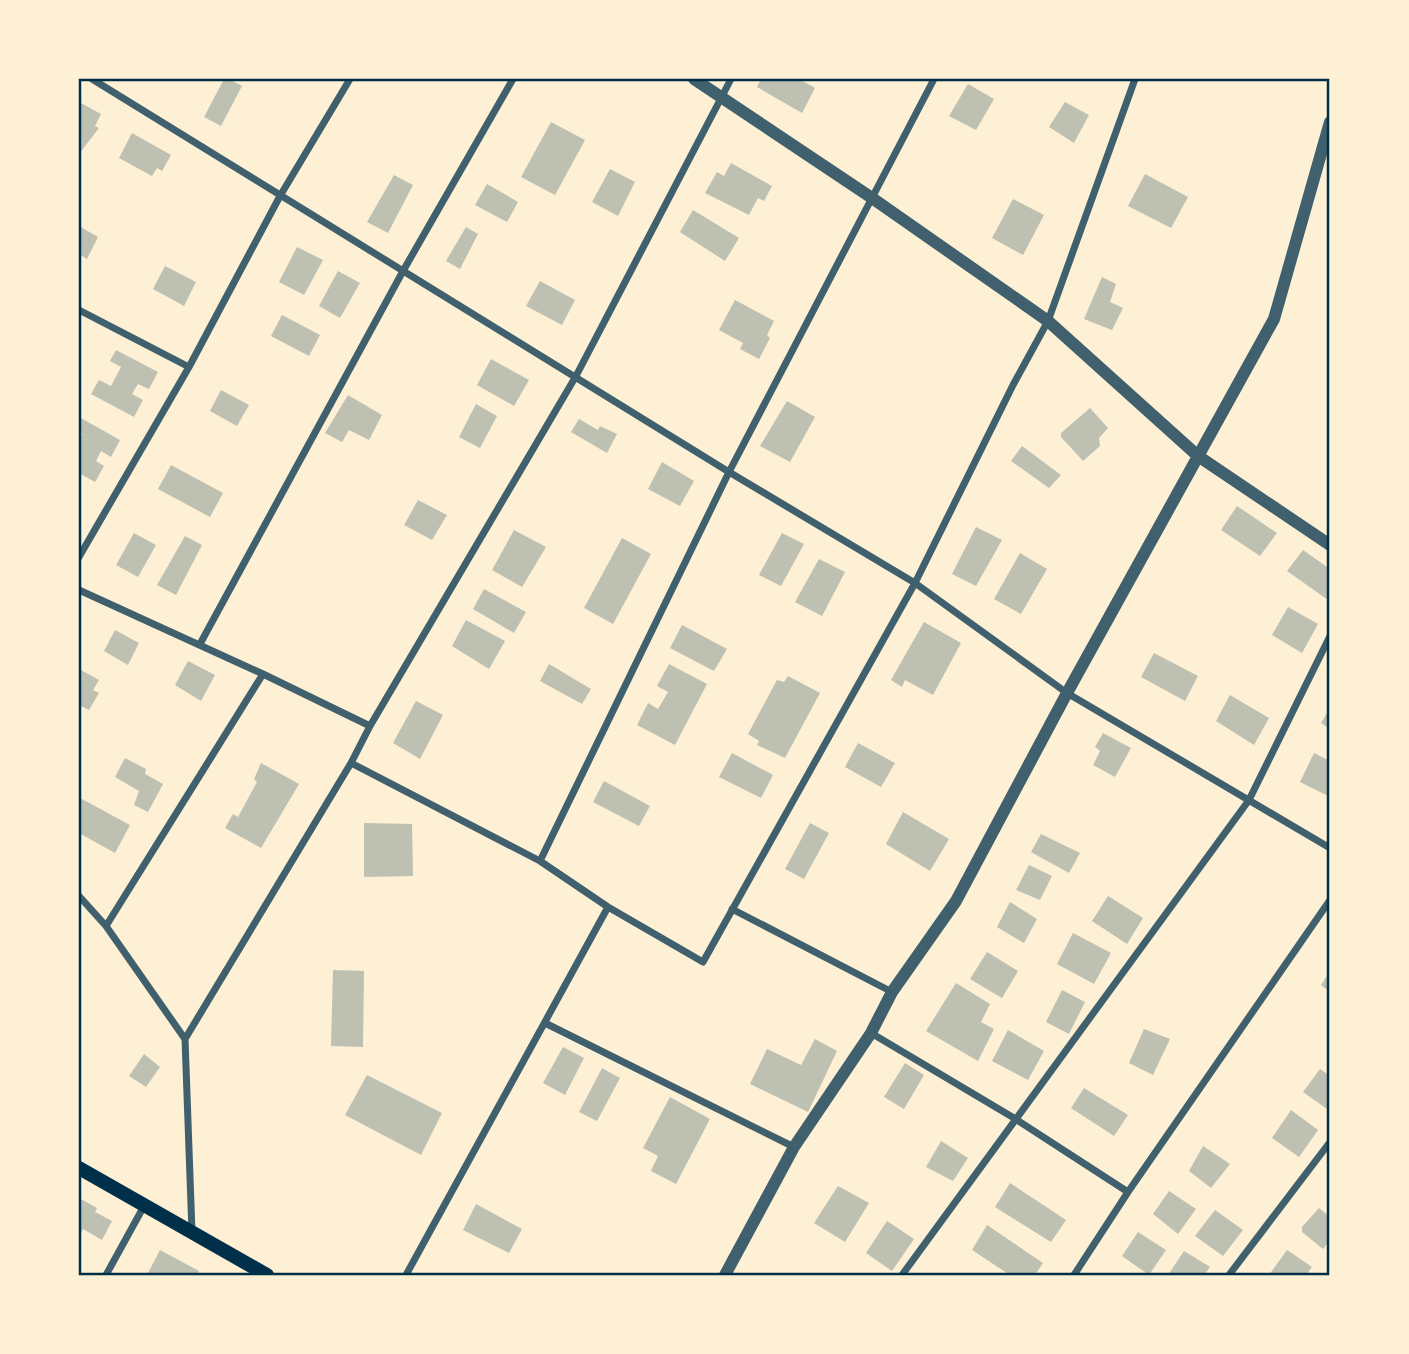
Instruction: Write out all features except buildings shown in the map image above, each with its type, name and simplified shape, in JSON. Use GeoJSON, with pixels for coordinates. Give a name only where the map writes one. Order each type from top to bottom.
{"type":"FeatureCollection","features":[{"type":"Feature","properties":{"kind":"main road"},"geometry":{"type":"LineString","coordinates":[[79,1168],[267,1275]]}},
{"type":"Feature","properties":{"kind":"street"},"geometry":{"type":"LineString","coordinates":[[92,79],[729,472],[915,583],[1067,693],[1330,848]]}},
{"type":"Feature","properties":{"kind":"street"},"geometry":{"type":"LineString","coordinates":[[79,557],[189,367],[280,196],[350,79]]}},
{"type":"Feature","properties":{"kind":"street"},"geometry":{"type":"LineString","coordinates":[[200,644],[403,271],[513,79]]}},
{"type":"Feature","properties":{"kind":"street"},"geometry":{"type":"LineString","coordinates":[[694,79],[872,198],[1048,321],[1198,456],[1330,545]]}},
{"type":"Feature","properties":{"kind":"street"},"geometry":{"type":"LineString","coordinates":[[185,1039],[351,763],[370,726],[576,376],[731,79]]}},
{"type":"Feature","properties":{"kind":"street"},"geometry":{"type":"LineString","coordinates":[[540,861],[729,472],[934,79]]}},
{"type":"Feature","properties":{"kind":"street"},"geometry":{"type":"LineString","coordinates":[[351,763],[540,861],[608,907],[703,962],[915,583],[1013,384],[1048,321],[1135,79]]}},
{"type":"Feature","properties":{"kind":"street"},"geometry":{"type":"LineString","coordinates":[[726,1275],[794,1147],[871,1033],[892,992],[956,901],[1067,693],[1274,320],[1330,122]]}},
{"type":"Feature","properties":{"kind":"street"},"geometry":{"type":"LineString","coordinates":[[79,310],[189,367]]}},
{"type":"Feature","properties":{"kind":"street"},"geometry":{"type":"LineString","coordinates":[[79,590],[200,644],[370,726]]}},
{"type":"Feature","properties":{"kind":"street"},"geometry":{"type":"LineString","coordinates":[[902,1275],[1014,1118],[1250,800],[1330,636]]}},
{"type":"Feature","properties":{"kind":"street"},"geometry":{"type":"LineString","coordinates":[[106,926],[263,674]]}},
{"type":"Feature","properties":{"kind":"street"},"geometry":{"type":"LineString","coordinates":[[79,897],[106,926],[185,1039],[192,1233]]}},
{"type":"Feature","properties":{"kind":"street"},"geometry":{"type":"LineString","coordinates":[[1074,1275],[1128,1192],[1330,900]]}},
{"type":"Feature","properties":{"kind":"street"},"geometry":{"type":"LineString","coordinates":[[406,1275],[608,907]]}},
{"type":"Feature","properties":{"kind":"street"},"geometry":{"type":"LineString","coordinates":[[732,909],[892,992]]}},
{"type":"Feature","properties":{"kind":"street"},"geometry":{"type":"LineString","coordinates":[[545,1023],[794,1147]]}},
{"type":"Feature","properties":{"kind":"street"},"geometry":{"type":"LineString","coordinates":[[871,1033],[1014,1118],[1128,1192]]}},
{"type":"Feature","properties":{"kind":"street"},"geometry":{"type":"LineString","coordinates":[[1229,1275],[1330,1142]]}},
{"type":"Feature","properties":{"kind":"street"},"geometry":{"type":"LineString","coordinates":[[106,1275],[145,1205]]}}]}
